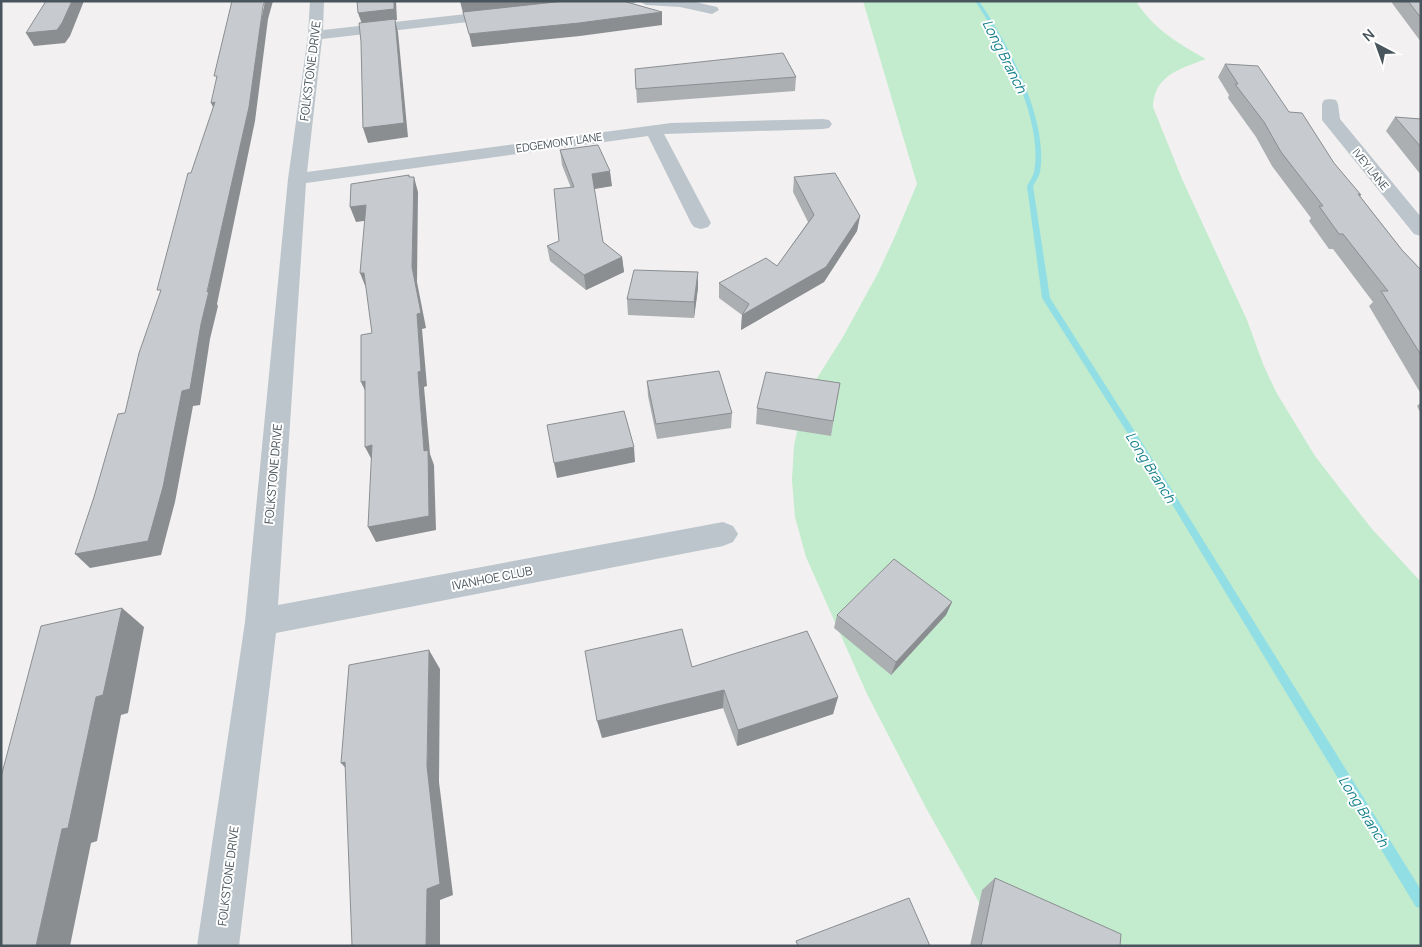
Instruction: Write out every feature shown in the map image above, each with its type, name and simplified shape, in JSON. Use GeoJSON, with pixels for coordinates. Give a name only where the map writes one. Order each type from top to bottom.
{"type":"FeatureCollection","features":[{"type":"Feature","properties":{"kind":"street","name":"FOLKSTONE DRIVE"},"geometry":{"type":"LineString","coordinates":[[218,946],[261,622],[297,179],[315,35],[317,1]]}},
{"type":"Feature","properties":{"kind":"street"},"geometry":{"type":"LineString","coordinates":[[568,7],[631,1]]}},
{"type":"Feature","properties":{"kind":"street"},"geometry":{"type":"LineString","coordinates":[[646,1],[680,4],[712,10]]}},
{"type":"Feature","properties":{"kind":"street"},"geometry":{"type":"LineString","coordinates":[[315,35],[519,12]]}},
{"type":"Feature","properties":{"kind":"street","name":"IVEY LANE"},"geometry":{"type":"LineString","coordinates":[[1330,104],[1332,120],[1421,230]]}},
{"type":"Feature","properties":{"kind":"street","name":"EDGEMONT LANE"},"geometry":{"type":"LineString","coordinates":[[297,179],[653,130],[690,127],[823,124]]}},
{"type":"Feature","properties":{"kind":"street"},"geometry":{"type":"LineString","coordinates":[[653,130],[701,223]]}},
{"type":"Feature","properties":{"kind":"street","name":"IVANHOE CLUB"},"geometry":{"type":"LineString","coordinates":[[261,622],[723,534]]}},
{"type":"Feature","properties":{"kind":"green space"},"geometry":{"type":"Polygon","coordinates":[[[863,1],[1136,1],[1142,11],[1158,27],[1176,41],[1206,59],[1170,75],[1163,80],[1154,96],[1153,107],[1182,179],[1247,320],[1263,364],[1276,392],[1315,456],[1372,529],[1421,582],[1421,946],[1003,946],[925,806],[867,694],[806,557],[795,517],[792,480],[794,446],[801,414],[812,386],[843,337],[878,273],[917,184],[863,1]]]}},
{"type":"Feature","properties":{"kind":"building"},"geometry":{"type":"Polygon","coordinates":[[[46,1],[72,1],[57,30],[26,33],[46,1]]]}},
{"type":"Feature","properties":{"kind":"building"},"geometry":{"type":"Polygon","coordinates":[[[232,1],[265,1],[249,107],[207,292],[209,291],[201,324],[190,389],[182,391],[163,487],[148,541],[75,554],[118,414],[125,413],[139,353],[161,290],[157,290],[188,173],[191,173],[215,102],[211,103],[217,76],[214,76],[232,1]]]}},
{"type":"Feature","properties":{"kind":"building"},"geometry":{"type":"Polygon","coordinates":[[[357,1],[394,1],[394,9],[358,13],[357,1]]]}},
{"type":"Feature","properties":{"kind":"building"},"geometry":{"type":"Polygon","coordinates":[[[565,1],[623,1],[662,12],[579,23],[469,34],[463,12],[565,1]]]}},
{"type":"Feature","properties":{"kind":"building"},"geometry":{"type":"Polygon","coordinates":[[[1408,1],[1421,1],[1421,18],[1408,1]]]}},
{"type":"Feature","properties":{"kind":"building"},"geometry":{"type":"Polygon","coordinates":[[[395,19],[404,123],[363,128],[359,23],[395,19]]]}},
{"type":"Feature","properties":{"kind":"building"},"geometry":{"type":"Polygon","coordinates":[[[783,53],[796,77],[636,89],[635,69],[783,53]]]}},
{"type":"Feature","properties":{"kind":"building"},"geometry":{"type":"Polygon","coordinates":[[[1225,64],[1258,66],[1289,112],[1302,113],[1334,163],[1361,195],[1358,194],[1402,250],[1421,270],[1421,355],[1381,291],[1388,291],[1343,234],[1339,234],[1319,206],[1323,206],[1281,152],[1264,122],[1235,84],[1238,84],[1225,64]]]}},
{"type":"Feature","properties":{"kind":"building"},"geometry":{"type":"Polygon","coordinates":[[[1395,117],[1421,119],[1421,147],[1395,117]]]}},
{"type":"Feature","properties":{"kind":"building"},"geometry":{"type":"Polygon","coordinates":[[[598,145],[610,171],[592,174],[603,242],[622,257],[584,275],[547,246],[559,241],[554,189],[574,187],[560,150],[598,145]]]}},
{"type":"Feature","properties":{"kind":"building"},"geometry":{"type":"Polygon","coordinates":[[[835,173],[860,216],[826,267],[742,315],[749,304],[719,283],[766,258],[777,266],[814,215],[794,177],[835,173]]]}},
{"type":"Feature","properties":{"kind":"building"},"geometry":{"type":"Polygon","coordinates":[[[409,175],[409,177],[414,177],[412,267],[421,313],[417,314],[421,371],[418,372],[424,451],[428,450],[429,516],[368,527],[372,445],[365,447],[365,381],[361,382],[361,335],[372,333],[364,273],[360,273],[366,205],[350,207],[351,184],[409,175]]]}},
{"type":"Feature","properties":{"kind":"building"},"geometry":{"type":"Polygon","coordinates":[[[634,270],[698,272],[694,302],[627,299],[634,270]]]}},
{"type":"Feature","properties":{"kind":"building"},"geometry":{"type":"Polygon","coordinates":[[[719,371],[732,413],[656,424],[647,381],[719,371]]]}},
{"type":"Feature","properties":{"kind":"building"},"geometry":{"type":"Polygon","coordinates":[[[766,372],[840,383],[833,421],[757,408],[766,372]]]}},
{"type":"Feature","properties":{"kind":"building"},"geometry":{"type":"Polygon","coordinates":[[[624,411],[634,447],[554,463],[547,425],[624,411]]]}},
{"type":"Feature","properties":{"kind":"building"},"geometry":{"type":"Polygon","coordinates":[[[894,559],[952,602],[896,662],[837,615],[894,559]]]}},
{"type":"Feature","properties":{"kind":"building"},"geometry":{"type":"Polygon","coordinates":[[[122,608],[103,695],[96,697],[68,828],[62,829],[36,946],[1,946],[1,777],[41,626],[122,608]]]}},
{"type":"Feature","properties":{"kind":"building"},"geometry":{"type":"Polygon","coordinates":[[[682,629],[692,667],[807,631],[838,697],[738,730],[724,690],[597,721],[585,651],[682,629]]]}},
{"type":"Feature","properties":{"kind":"building"},"geometry":{"type":"Polygon","coordinates":[[[429,650],[427,766],[440,884],[427,889],[426,946],[349,946],[352,945],[345,762],[341,763],[349,665],[429,650]]]}},
{"type":"Feature","properties":{"kind":"building"},"geometry":{"type":"Polygon","coordinates":[[[995,878],[1121,934],[1120,946],[981,946],[995,878]]]}},
{"type":"Feature","properties":{"kind":"building"},"geometry":{"type":"Polygon","coordinates":[[[909,898],[930,946],[798,946],[796,941],[909,898]]]}},
{"type":"Feature","properties":{"kind":"waterway","name":"Long Branch"},"geometry":{"type":"LineString","coordinates":[[977,1],[989,18],[1011,60],[1021,83],[1035,130],[1038,152],[1037,173],[1030,186],[1046,298],[1164,484],[1421,902]]}}]}
